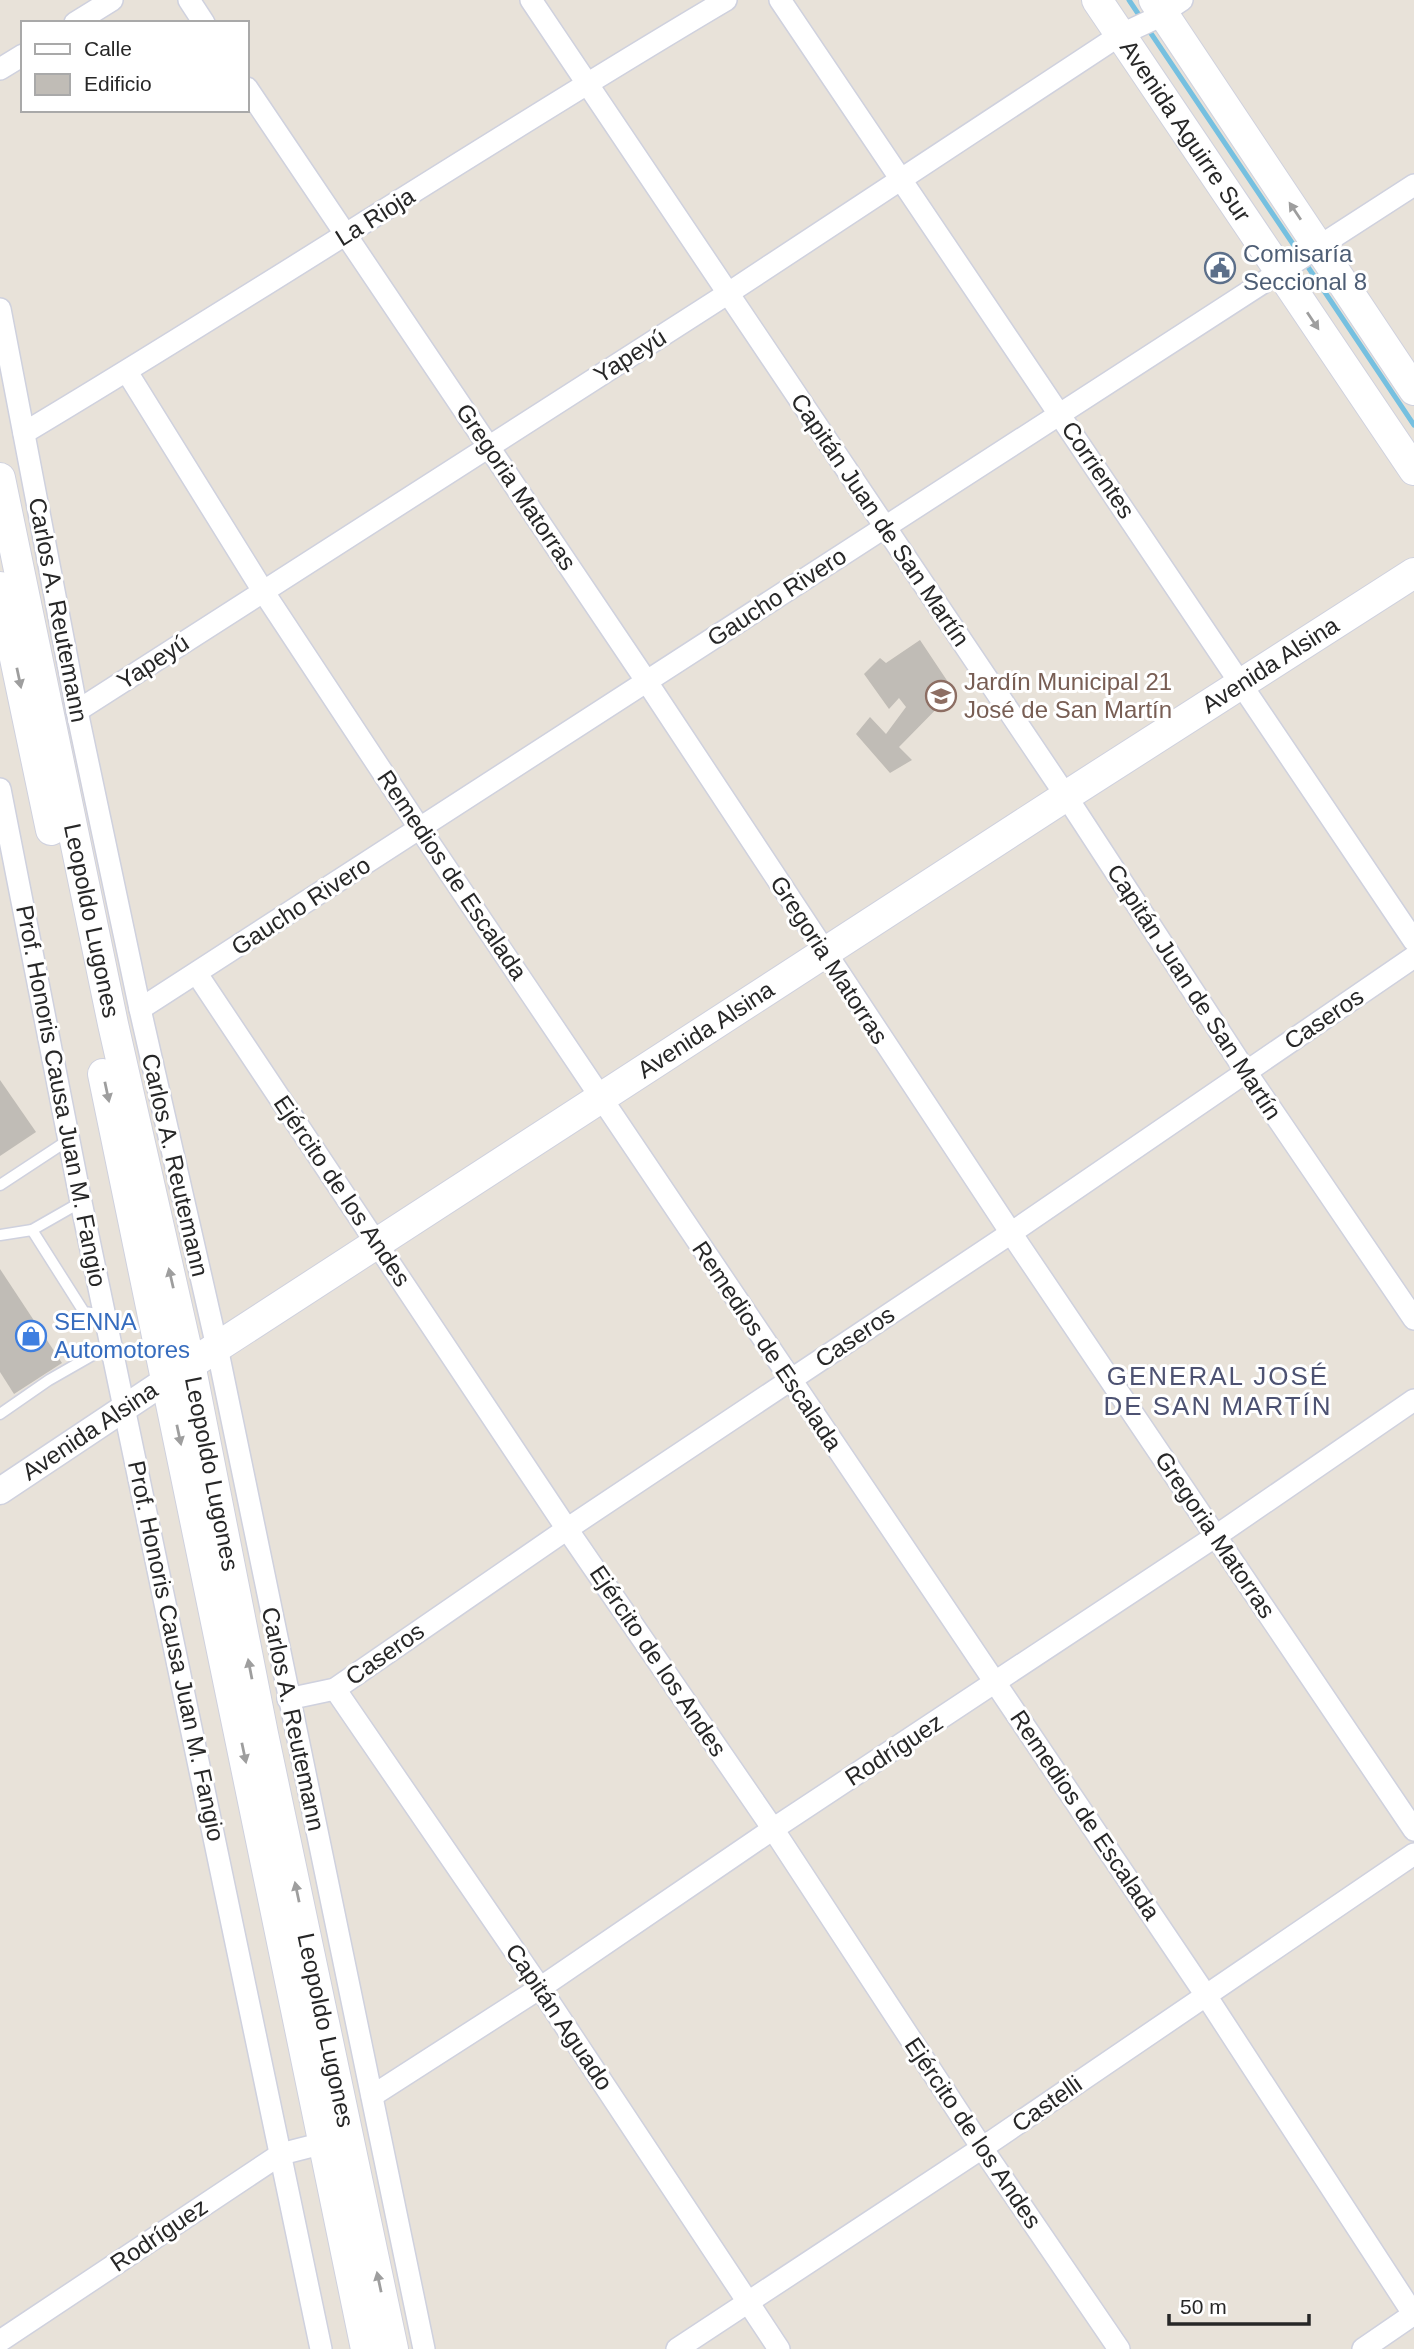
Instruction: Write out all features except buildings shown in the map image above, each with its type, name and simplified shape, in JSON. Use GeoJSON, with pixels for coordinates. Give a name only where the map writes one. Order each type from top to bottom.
{"type":"FeatureCollection","features":[{"type":"Feature","properties":{"kind":"main road","name":"Avenida Aguirre Sur"},"geometry":{"type":"LineString","coordinates":[[1097,0],[1126,32],[1414,470]]}},
{"type":"Feature","properties":{"kind":"main road","name":"Avenida Aguirre Sur"},"geometry":{"type":"LineString","coordinates":[[1163,8],[1314,250],[1414,390]]}},
{"type":"Feature","properties":{"kind":"main road","name":"Leopoldo Lugones"},"geometry":{"type":"LineString","coordinates":[[0,478],[113,1024],[324,2143],[366,2349]]}},
{"type":"Feature","properties":{"kind":"main road","name":"Avenida Alsina"},"geometry":{"type":"LineString","coordinates":[[179,1371],[1414,573]]}},
{"type":"Feature","properties":{"kind":"main road","name":"Leopoldo Lugones"},"geometry":{"type":"LineString","coordinates":[[0,587],[263,1734],[393,2349]]}},
{"type":"Feature","properties":{"kind":"street"},"geometry":{"type":"LineString","coordinates":[[78,21],[112,0]]}},
{"type":"Feature","properties":{"kind":"street"},"geometry":{"type":"LineString","coordinates":[[189,0],[203,21]]}},
{"type":"Feature","properties":{"kind":"street","name":"Capitán Juan de San Martín"},"geometry":{"type":"LineString","coordinates":[[531,0],[1414,1320]]}},
{"type":"Feature","properties":{"kind":"street","name":"La Rioja"},"geometry":{"type":"LineString","coordinates":[[24,433],[127,372],[587,82],[726,0]]}},
{"type":"Feature","properties":{"kind":"street","name":"Corrientes"},"geometry":{"type":"LineString","coordinates":[[780,0],[1414,941]]}},
{"type":"Feature","properties":{"kind":"street","name":"Yapeyú"},"geometry":{"type":"LineString","coordinates":[[77,712],[727,294],[1163,8]]}},
{"type":"Feature","properties":{"kind":"street"},"geometry":{"type":"LineString","coordinates":[[0,69],[21,56]]}},
{"type":"Feature","properties":{"kind":"street","name":"Gregoria Matorras"},"geometry":{"type":"LineString","coordinates":[[248,90],[647,682],[1011,1233],[1414,1830]]}},
{"type":"Feature","properties":{"kind":"street","name":"Gaucho Rivero"},"geometry":{"type":"LineString","coordinates":[[140,1009],[1414,186]]}},
{"type":"Feature","properties":{"kind":"street","name":"Carlos A. Reutemann"},"geometry":{"type":"LineString","coordinates":[[0,309],[77,712],[140,1009],[217,1347],[424,2349]]}},
{"type":"Feature","properties":{"kind":"street","name":"Remedios de Escalada"},"geometry":{"type":"LineString","coordinates":[[127,372],[263,591],[420,829],[1205,1994],[1414,2315]]}},
{"type":"Feature","properties":{"kind":"street","name":"Prof. Honoris Causa Juan M. Fangio"},"geometry":{"type":"LineString","coordinates":[[0,789],[81,1202],[321,2349]]}},
{"type":"Feature","properties":{"kind":"street","name":"Caseros"},"geometry":{"type":"LineString","coordinates":[[288,1699],[335,1689],[567,1529],[1011,1233],[1414,957]]}},
{"type":"Feature","properties":{"kind":"street","name":"Ejército de los Andes"},"geometry":{"type":"LineString","coordinates":[[197,974],[567,1529],[773,1829],[982,2148],[1119,2349]]}},
{"type":"Feature","properties":{"kind":"street","name":"Avenida Alsina"},"geometry":{"type":"LineString","coordinates":[[0,1492],[179,1371]]}},
{"type":"Feature","properties":{"kind":"street","name":"Rodríguez"},"geometry":{"type":"LineString","coordinates":[[372,2096],[540,1988],[773,1829],[1216,1536],[1414,1400]]}},
{"type":"Feature","properties":{"kind":"street","name":"Capitán Aguado"},"geometry":{"type":"LineString","coordinates":[[335,1689],[540,1988],[779,2349]]}},
{"type":"Feature","properties":{"kind":"street","name":"Castelli"},"geometry":{"type":"LineString","coordinates":[[677,2349],[982,2148],[1414,1854]]}},
{"type":"Feature","properties":{"kind":"street","name":"Rodríguez"},"geometry":{"type":"LineString","coordinates":[[0,2342],[281,2154],[324,2143]]}},
{"type":"Feature","properties":{"kind":"street"},"geometry":{"type":"LineString","coordinates":[[1363,2349],[1414,2315]]}},
{"type":"Feature","properties":{"kind":"lane"},"geometry":{"type":"LineString","coordinates":[[0,1185],[70,1139]]}},
{"type":"Feature","properties":{"kind":"lane"},"geometry":{"type":"LineString","coordinates":[[0,1235],[32,1230],[81,1202]]}},
{"type":"Feature","properties":{"kind":"lane"},"geometry":{"type":"LineString","coordinates":[[32,1230],[84,1312],[106,1315]]}},
{"type":"Feature","properties":{"kind":"lane"},"geometry":{"type":"LineString","coordinates":[[0,1414],[111,1344]]}},
{"type":"Feature","properties":{"kind":"waterway"},"geometry":{"type":"LineString","coordinates":[[1129,0],[1143,21]]}},
{"type":"Feature","properties":{"kind":"waterway"},"geometry":{"type":"LineString","coordinates":[[1148,29],[1299,253]]}},
{"type":"Feature","properties":{"kind":"waterway"},"geometry":{"type":"LineString","coordinates":[[1304,261],[1414,425]]}},
{"type":"Feature","properties":{"kind":"place","name":"Comisaría Seccional 8"},"geometry":{"type":"Point","coordinates":[1220,268]}},
{"type":"Feature","properties":{"kind":"place","name":"Jardín Municipal 21 José de San Martín"},"geometry":{"type":"Point","coordinates":[941,696]}},
{"type":"Feature","properties":{"kind":"place","name":"SENNA Automotores"},"geometry":{"type":"Point","coordinates":[31,1336]}},
{"type":"Feature","properties":{"kind":"district","name":"GENERAL JOSÉ DE SAN MARTÍN"},"geometry":{"type":"Point","coordinates":[1218,1391]}}]}
